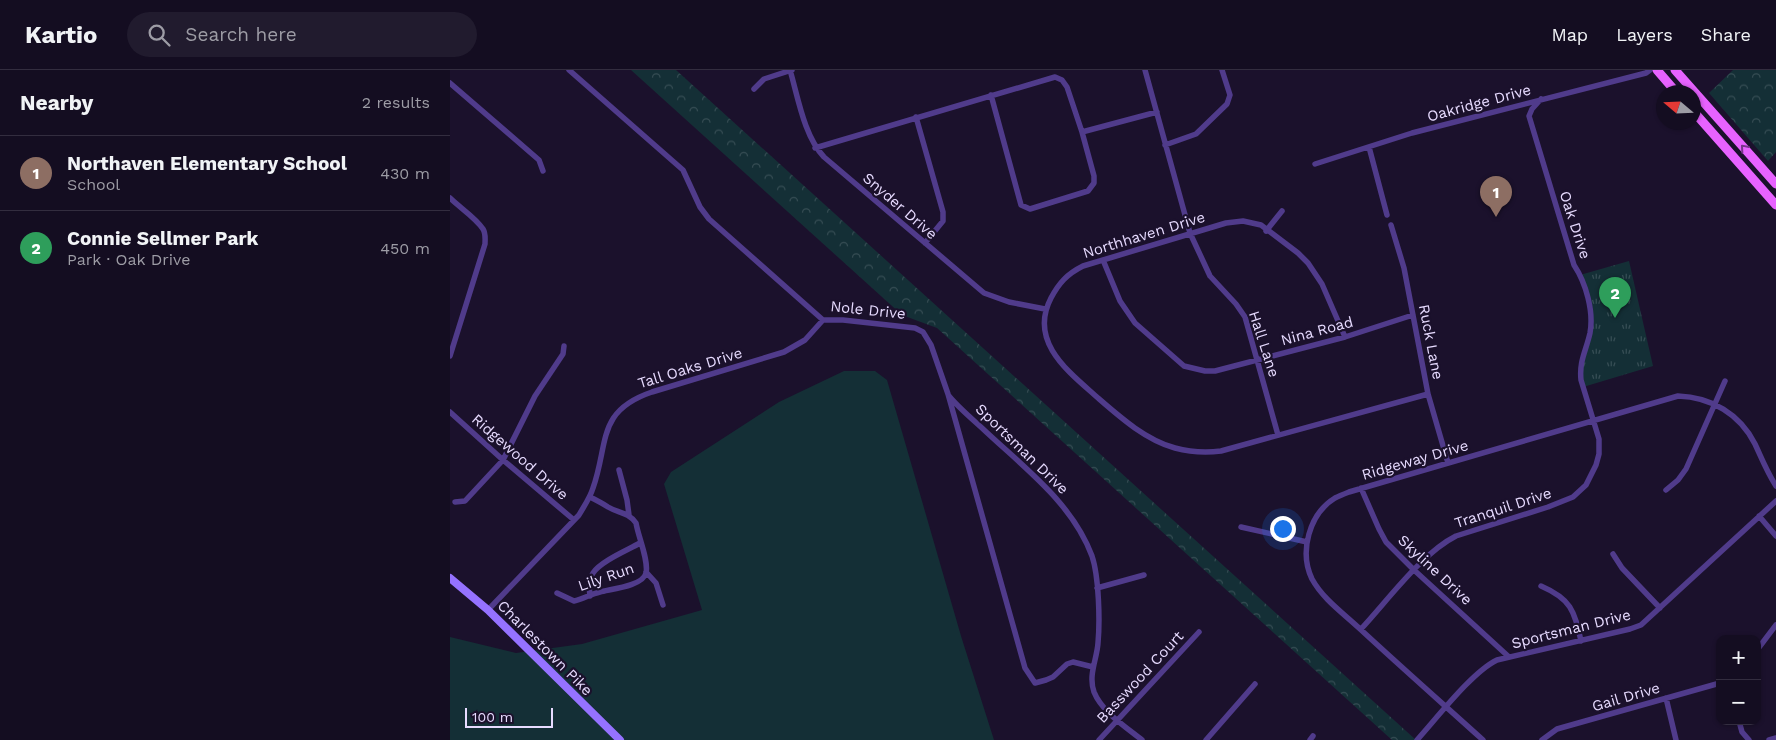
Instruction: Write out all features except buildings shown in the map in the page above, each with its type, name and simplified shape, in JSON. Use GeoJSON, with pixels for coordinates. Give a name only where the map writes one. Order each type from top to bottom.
{"type":"FeatureCollection","features":[{"type":"Feature","properties":{"kind":"main road"},"geometry":{"type":"LineString","coordinates":[[1657,70],[1670,85]]}},
{"type":"Feature","properties":{"kind":"main road"},"geometry":{"type":"LineString","coordinates":[[1675,70],[1776,184]]}},
{"type":"Feature","properties":{"kind":"main road"},"geometry":{"type":"LineString","coordinates":[[1701,120],[1776,205]]}},
{"type":"Feature","properties":{"kind":"street","name":"Nole Drive"},"geometry":{"type":"LineString","coordinates":[[569,70],[683,170],[700,207],[709,219],[824,320],[843,320],[915,328],[923,332],[931,345],[948,394],[1025,668],[1035,683],[1053,677],[1062,668],[1073,662],[1093,667]]}},
{"type":"Feature","properties":{"kind":"street"},"geometry":{"type":"LineString","coordinates":[[754,89],[764,80],[791,70]]}},
{"type":"Feature","properties":{"kind":"street","name":"Snyder Drive"},"geometry":{"type":"LineString","coordinates":[[791,70],[815,148],[984,293],[1009,302],[1045,309]]}},
{"type":"Feature","properties":{"kind":"street","name":"Hall Lane"},"geometry":{"type":"LineString","coordinates":[[1147,70],[1190,233],[1210,276],[1242,312],[1278,435]]}},
{"type":"Feature","properties":{"kind":"street"},"geometry":{"type":"LineString","coordinates":[[1166,145],[1196,134],[1227,104],[1230,96],[1222,70]]}},
{"type":"Feature","properties":{"kind":"street","name":"Oakridge Drive"},"geometry":{"type":"LineString","coordinates":[[1315,164],[1412,134],[1646,73],[1650,70]]}},
{"type":"Feature","properties":{"kind":"street"},"geometry":{"type":"LineString","coordinates":[[815,148],[916,117],[992,95],[1055,77],[1062,80],[1067,87],[1082,132],[1094,176],[1094,183],[1088,191],[1030,209],[1021,206],[992,95]]}},
{"type":"Feature","properties":{"kind":"street"},"geometry":{"type":"LineString","coordinates":[[450,83],[538,160],[542,171]]}},
{"type":"Feature","properties":{"kind":"street","name":"Oak Drive"},"geometry":{"type":"LineString","coordinates":[[1541,100],[1532,109],[1529,116],[1591,315],[1590,334],[1581,360],[1580,371],[1593,419]]}},
{"type":"Feature","properties":{"kind":"street"},"geometry":{"type":"LineString","coordinates":[[1082,132],[1157,112]]}},
{"type":"Feature","properties":{"kind":"street"},"geometry":{"type":"LineString","coordinates":[[916,117],[943,212],[942,221],[925,244]]}},
{"type":"Feature","properties":{"kind":"street"},"geometry":{"type":"LineString","coordinates":[[1369,147],[1387,215]]}},
{"type":"Feature","properties":{"kind":"street"},"geometry":{"type":"LineString","coordinates":[[450,198],[483,229],[485,236],[485,244],[453,334],[450,356]]}},
{"type":"Feature","properties":{"kind":"street"},"geometry":{"type":"LineString","coordinates":[[1266,231],[1282,211]]}},
{"type":"Feature","properties":{"kind":"street","name":"Northhaven Drive"},"geometry":{"type":"LineString","coordinates":[[1045,309],[1064,277],[1082,266],[1190,233],[1226,223],[1243,221],[1261,225],[1266,231],[1298,253],[1308,263],[1322,284],[1345,336]]}},
{"type":"Feature","properties":{"kind":"street","name":"Ruck Lane"},"geometry":{"type":"LineString","coordinates":[[1391,225],[1404,268],[1428,394],[1448,463]]}},
{"type":"Feature","properties":{"kind":"street","name":"Nina Road"},"geometry":{"type":"LineString","coordinates":[[1103,260],[1120,301],[1135,323],[1184,366],[1205,372],[1215,371],[1345,336],[1413,315]]}},
{"type":"Feature","properties":{"kind":"street"},"geometry":{"type":"LineString","coordinates":[[1045,309],[1045,330],[1048,343],[1053,354],[1062,365],[1124,420],[1157,441],[1175,448],[1209,452],[1247,445],[1428,394]]}},
{"type":"Feature","properties":{"kind":"street","name":"Tall Oaks Drive"},"geometry":{"type":"LineString","coordinates":[[488,610],[574,520],[590,497],[605,435],[612,421],[628,403],[637,397],[652,392],[784,352],[804,340],[824,320]]}},
{"type":"Feature","properties":{"kind":"street"},"geometry":{"type":"LineString","coordinates":[[455,502],[465,501],[503,460],[535,396],[563,354],[564,346]]}},
{"type":"Feature","properties":{"kind":"street"},"geometry":{"type":"LineString","coordinates":[[1666,490],[1678,480],[1686,469],[1725,381]]}},
{"type":"Feature","properties":{"kind":"street","name":"Sportsman Drive"},"geometry":{"type":"LineString","coordinates":[[948,394],[1060,502],[1083,538],[1092,558],[1099,612],[1098,645],[1092,680],[1094,692],[1103,706],[1142,740]]}},
{"type":"Feature","properties":{"kind":"street","name":"Ridgeway Drive"},"geometry":{"type":"LineString","coordinates":[[1483,740],[1324,595],[1317,586],[1311,577],[1306,556],[1307,542],[1312,526],[1325,506],[1335,498],[1361,488],[1593,419],[1678,396],[1701,398],[1714,403],[1732,414],[1755,444],[1766,472],[1776,486]]}},
{"type":"Feature","properties":{"kind":"street","name":"Ridgewood Drive"},"geometry":{"type":"LineString","coordinates":[[450,412],[574,520]]}},
{"type":"Feature","properties":{"kind":"street","name":"Tranquil Drive"},"geometry":{"type":"LineString","coordinates":[[1361,629],[1436,548],[1456,536],[1548,507],[1573,497],[1586,485],[1594,472],[1599,454],[1599,439],[1593,419]]}},
{"type":"Feature","properties":{"kind":"street","name":"Lily Run"},"geometry":{"type":"LineString","coordinates":[[557,593],[574,601],[598,592],[614,590],[639,582],[645,577],[646,572],[636,523],[629,515],[628,500],[620,470]]}},
{"type":"Feature","properties":{"kind":"street","name":"Skyline Drive"},"geometry":{"type":"LineString","coordinates":[[1361,488],[1386,542],[1509,658]]}},
{"type":"Feature","properties":{"kind":"street"},"geometry":{"type":"LineString","coordinates":[[590,497],[609,508],[629,515]]}},
{"type":"Feature","properties":{"kind":"street","name":"Sportsman Drive"},"geometry":{"type":"LineString","coordinates":[[1417,740],[1489,664],[1630,630],[1640,625],[1776,501]]}},
{"type":"Feature","properties":{"kind":"street"},"geometry":{"type":"LineString","coordinates":[[1759,516],[1776,536]]}},
{"type":"Feature","properties":{"kind":"street"},"geometry":{"type":"LineString","coordinates":[[1241,527],[1307,542]]}},
{"type":"Feature","properties":{"kind":"street"},"geometry":{"type":"LineString","coordinates":[[590,596],[589,587],[592,574],[598,568],[640,542]]}},
{"type":"Feature","properties":{"kind":"street"},"geometry":{"type":"LineString","coordinates":[[1613,554],[1622,568],[1660,608]]}},
{"type":"Feature","properties":{"kind":"street"},"geometry":{"type":"LineString","coordinates":[[646,572],[656,584],[664,605]]}},
{"type":"Feature","properties":{"kind":"street"},"geometry":{"type":"LineString","coordinates":[[1097,588],[1144,574]]}},
{"type":"Feature","properties":{"kind":"street","name":"Charlestown Pike"},"geometry":{"type":"LineString","coordinates":[[450,578],[488,610],[620,740]]}},
{"type":"Feature","properties":{"kind":"street"},"geometry":{"type":"LineString","coordinates":[[1541,586],[1557,593],[1565,600],[1574,614],[1581,641]]}},
{"type":"Feature","properties":{"kind":"street"},"geometry":{"type":"LineString","coordinates":[[1761,645],[1776,625]]}},
{"type":"Feature","properties":{"kind":"street","name":"Basswood Court"},"geometry":{"type":"LineString","coordinates":[[1099,740],[1199,632]]}},
{"type":"Feature","properties":{"kind":"street"},"geometry":{"type":"LineString","coordinates":[[1206,740],[1255,684]]}},
{"type":"Feature","properties":{"kind":"street","name":"Gail Drive"},"geometry":{"type":"LineString","coordinates":[[1542,740],[1557,729],[1716,684]]}},
{"type":"Feature","properties":{"kind":"street"},"geometry":{"type":"LineString","coordinates":[[1666,698],[1676,740]]}},
{"type":"Feature","properties":{"kind":"street"},"geometry":{"type":"LineString","coordinates":[[1740,725],[1742,732],[1749,740]]}},
{"type":"Feature","properties":{"kind":"street"},"geometry":{"type":"LineString","coordinates":[[1768,740],[1776,738]]}},
{"type":"Feature","properties":{"kind":"green space"},"geometry":{"type":"Polygon","coordinates":[[[631,70],[676,70],[1416,740],[1392,740],[937,328],[902,315],[631,70]]]}},
{"type":"Feature","properties":{"kind":"green space"},"geometry":{"type":"Polygon","coordinates":[[[1733,70],[1776,70],[1776,152],[1768,161],[1709,93],[1733,70]]]}},
{"type":"Feature","properties":{"kind":"green space"},"geometry":{"type":"Polygon","coordinates":[[[1629,261],[1653,366],[1583,387],[1581,360],[1589,334],[1588,303],[1580,275],[1629,261]]]}},
{"type":"Feature","properties":{"kind":"green space"},"geometry":{"type":"Polygon","coordinates":[[[844,371],[875,371],[887,380],[961,636],[994,740],[450,740],[450,637],[516,653],[582,644],[702,610],[664,484],[671,472],[779,402],[844,371]]]}},
{"type":"Feature","properties":{"kind":"place","name":"Northaven Elementary School"},"geometry":{"type":"Point","coordinates":[1496,217]}},
{"type":"Feature","properties":{"kind":"place","name":"Connie Sellmer Park"},"geometry":{"type":"Point","coordinates":[1615,318]}}]}
